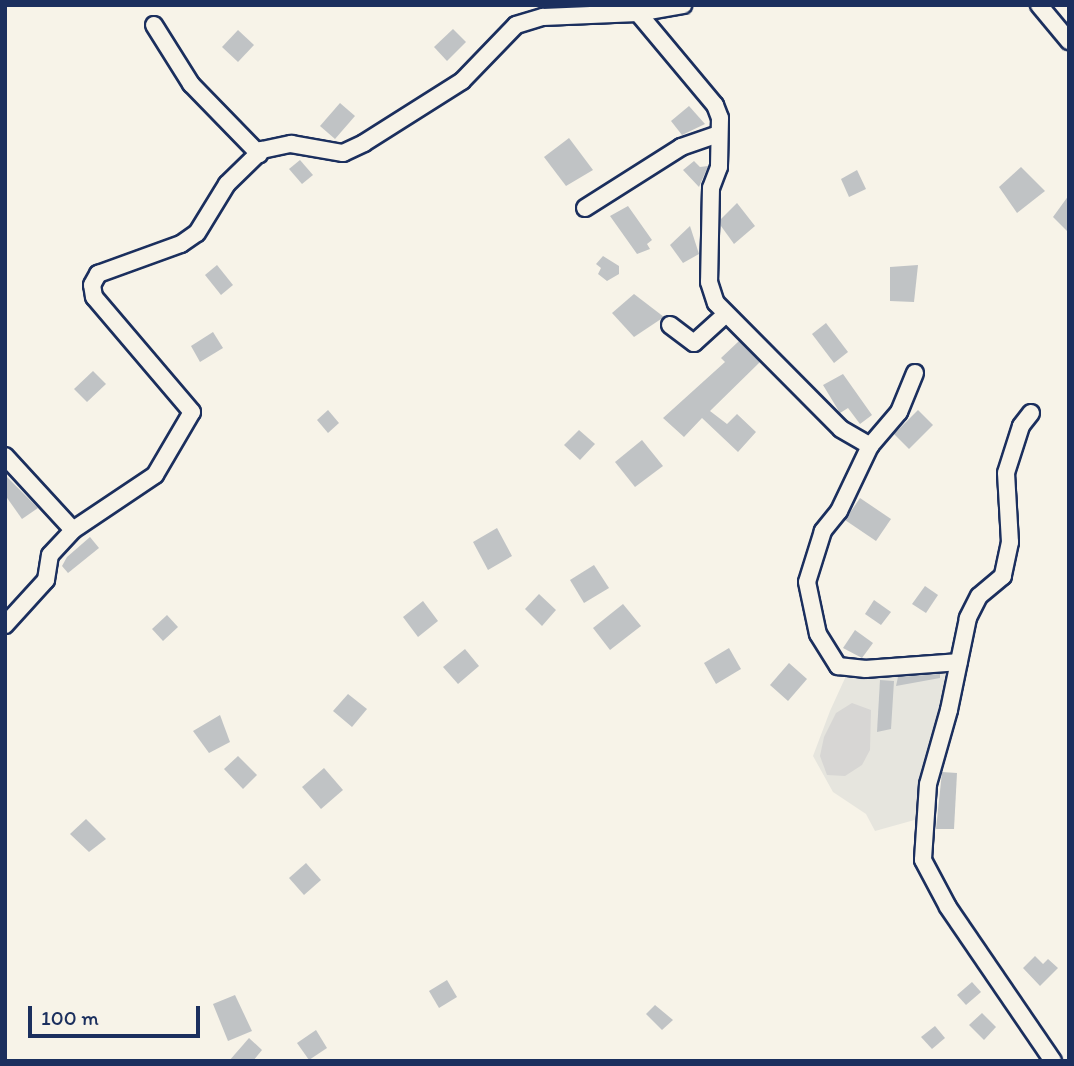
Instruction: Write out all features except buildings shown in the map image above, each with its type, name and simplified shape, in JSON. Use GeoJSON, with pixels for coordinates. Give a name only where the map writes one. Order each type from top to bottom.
{"type":"FeatureCollection","features":[{"type":"Feature","properties":{"kind":"street"},"geometry":{"type":"LineString","coordinates":[[5,625],[46,580],[50,555],[73,530],[155,475],[192,412],[94,298],[92,285],[99,274],[181,244],[197,233],[227,184],[259,154],[291,144],[343,153],[364,143],[462,81],[516,25],[543,17],[638,13],[683,5]]}},
{"type":"Feature","properties":{"kind":"street"},"geometry":{"type":"LineString","coordinates":[[1039,5],[1069,41]]}},
{"type":"Feature","properties":{"kind":"street"},"geometry":{"type":"LineString","coordinates":[[638,13],[715,105],[720,118],[719,167],[711,188],[709,282],[716,303],[841,429],[870,446]]}},
{"type":"Feature","properties":{"kind":"street"},"geometry":{"type":"LineString","coordinates":[[154,25],[191,84],[259,154]]}},
{"type":"Feature","properties":{"kind":"street"},"geometry":{"type":"LineString","coordinates":[[585,208],[681,147],[718,134]]}},
{"type":"Feature","properties":{"kind":"street"},"geometry":{"type":"LineString","coordinates":[[670,325],[694,343],[726,314]]}},
{"type":"Feature","properties":{"kind":"street"},"geometry":{"type":"LineString","coordinates":[[915,373],[899,412],[870,446],[812,556],[807,582],[818,634],[828,656],[848,669],[959,662]]}},
{"type":"Feature","properties":{"kind":"street"},"geometry":{"type":"LineString","coordinates":[[1031,413],[1021,426],[1006,473],[1010,542],[1003,576],[979,596],[968,618],[928,784],[923,860],[948,907],[1053,1061]]}},
{"type":"Feature","properties":{"kind":"street"},"geometry":{"type":"LineString","coordinates":[[5,456],[73,530]]}},
{"type":"Feature","properties":{"kind":"shaded area"},"geometry":{"type":"Polygon","coordinates":[[[946,666],[941,707],[918,781],[918,819],[875,831],[866,814],[833,792],[813,756],[830,711],[846,676],[946,666]]]}},
{"type":"Feature","properties":{"kind":"shaded area"},"geometry":{"type":"Polygon","coordinates":[[[852,703],[871,710],[870,750],[862,765],[845,776],[827,775],[820,756],[824,737],[836,713],[852,703]]]}}]}
